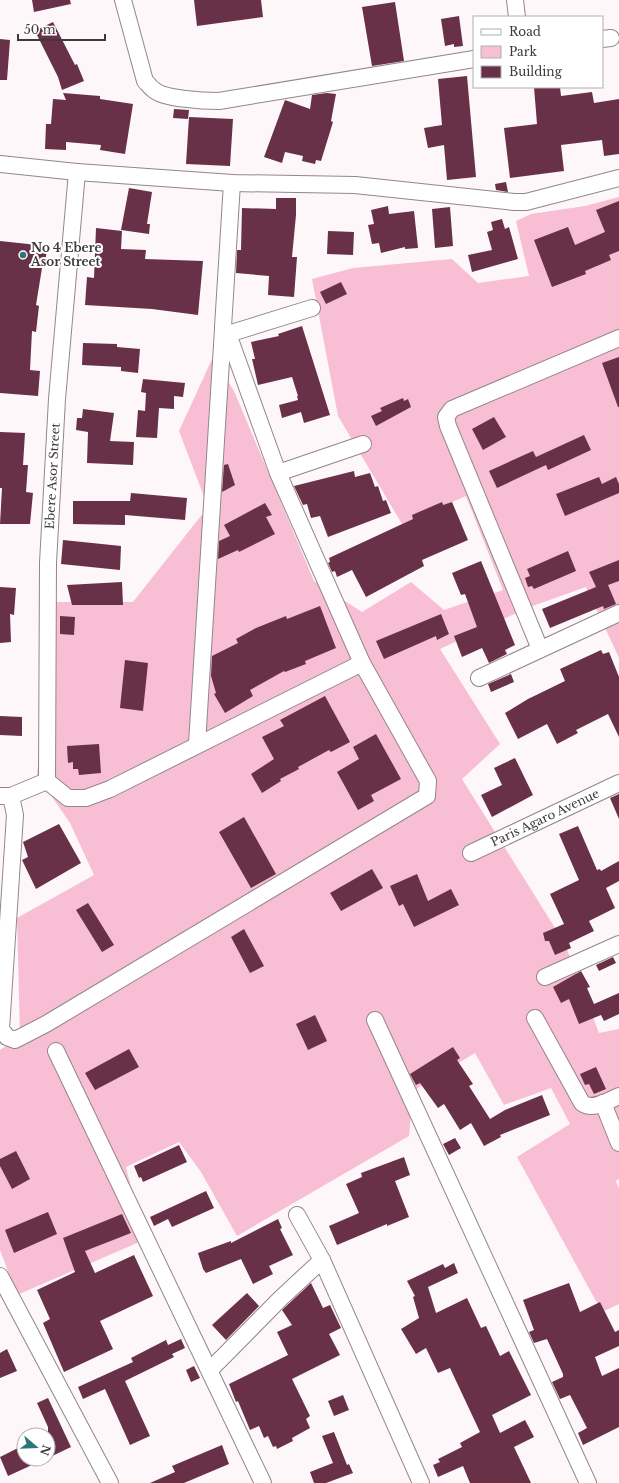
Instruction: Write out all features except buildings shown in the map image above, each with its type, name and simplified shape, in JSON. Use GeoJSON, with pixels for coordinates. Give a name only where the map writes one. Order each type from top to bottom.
{"type":"FeatureCollection","features":[{"type":"Feature","properties":{"kind":"street"},"geometry":{"type":"LineString","coordinates":[[123,0],[145,81],[154,90],[161,94],[196,100],[219,101],[473,59]]}},
{"type":"Feature","properties":{"kind":"street"},"geometry":{"type":"LineString","coordinates":[[515,0],[517,16]]}},
{"type":"Feature","properties":{"kind":"street"},"geometry":{"type":"LineString","coordinates":[[0,164],[77,172],[232,183],[355,185],[520,202],[619,178]]}},
{"type":"Feature","properties":{"kind":"street","name":"Ebere Asor Street"},"geometry":{"type":"LineString","coordinates":[[47,781],[48,563],[57,399],[77,172]]}},
{"type":"Feature","properties":{"kind":"street"},"geometry":{"type":"LineString","coordinates":[[197,744],[225,330],[232,183]]}},
{"type":"Feature","properties":{"kind":"street"},"geometry":{"type":"LineString","coordinates":[[225,330],[312,308]]}},
{"type":"Feature","properties":{"kind":"street"},"geometry":{"type":"LineString","coordinates":[[225,330],[278,473],[362,663],[428,781],[427,796],[46,1024],[15,1040],[7,1037],[1,1029],[15,815],[6,796],[47,781],[68,798],[86,798],[110,789],[197,744],[362,663]]}},
{"type":"Feature","properties":{"kind":"street"},"geometry":{"type":"LineString","coordinates":[[540,649],[448,426],[446,417],[452,409],[619,338]]}},
{"type":"Feature","properties":{"kind":"street"},"geometry":{"type":"LineString","coordinates":[[278,473],[363,444]]}},
{"type":"Feature","properties":{"kind":"street"},"geometry":{"type":"LineString","coordinates":[[479,678],[619,613]]}},
{"type":"Feature","properties":{"kind":"street","name":"Paris Agaro Avenue"},"geometry":{"type":"LineString","coordinates":[[471,853],[619,783]]}},
{"type":"Feature","properties":{"kind":"street"},"geometry":{"type":"LineString","coordinates":[[545,977],[619,944]]}},
{"type":"Feature","properties":{"kind":"street"},"geometry":{"type":"LineString","coordinates":[[535,1018],[582,1103],[590,1106],[603,1103],[619,1096]]}},
{"type":"Feature","properties":{"kind":"street"},"geometry":{"type":"LineString","coordinates":[[375,1020],[588,1483]]}},
{"type":"Feature","properties":{"kind":"street"},"geometry":{"type":"LineString","coordinates":[[56,1051],[263,1483]]}},
{"type":"Feature","properties":{"kind":"street"},"geometry":{"type":"LineString","coordinates":[[603,1103],[619,1143]]}},
{"type":"Feature","properties":{"kind":"street"},"geometry":{"type":"LineString","coordinates":[[298,1215],[322,1260],[421,1483]]}},
{"type":"Feature","properties":{"kind":"street"},"geometry":{"type":"LineString","coordinates":[[210,1370],[281,1298],[322,1260]]}},
{"type":"Feature","properties":{"kind":"street"},"geometry":{"type":"LineString","coordinates":[[0,1276],[110,1483]]}},
{"type":"Feature","properties":{"kind":"green space"},"geometry":{"type":"Polygon","coordinates":[[[619,197],[619,658],[586,587],[527,608],[440,649],[500,744],[462,779],[565,944],[599,1033],[619,1029],[619,1179],[616,1181],[619,1189],[619,1304],[602,1312],[517,1157],[570,1124],[551,1088],[504,1105],[475,1053],[413,1091],[409,1136],[237,1236],[201,1172],[179,1142],[126,1167],[144,1240],[17,1295],[0,1250],[0,1050],[20,1037],[17,918],[94,875],[70,823],[37,775],[54,602],[133,602],[208,507],[179,431],[213,357],[234,391],[314,581],[362,612],[411,582],[444,610],[503,590],[466,496],[402,524],[338,416],[312,279],[353,268],[452,259],[478,283],[529,276],[516,221],[531,214],[585,206],[619,197]]]}},
{"type":"Feature","properties":{"kind":"place","name":"No 4 Ebere Asor Street"},"geometry":{"type":"Point","coordinates":[23,255]}}]}
